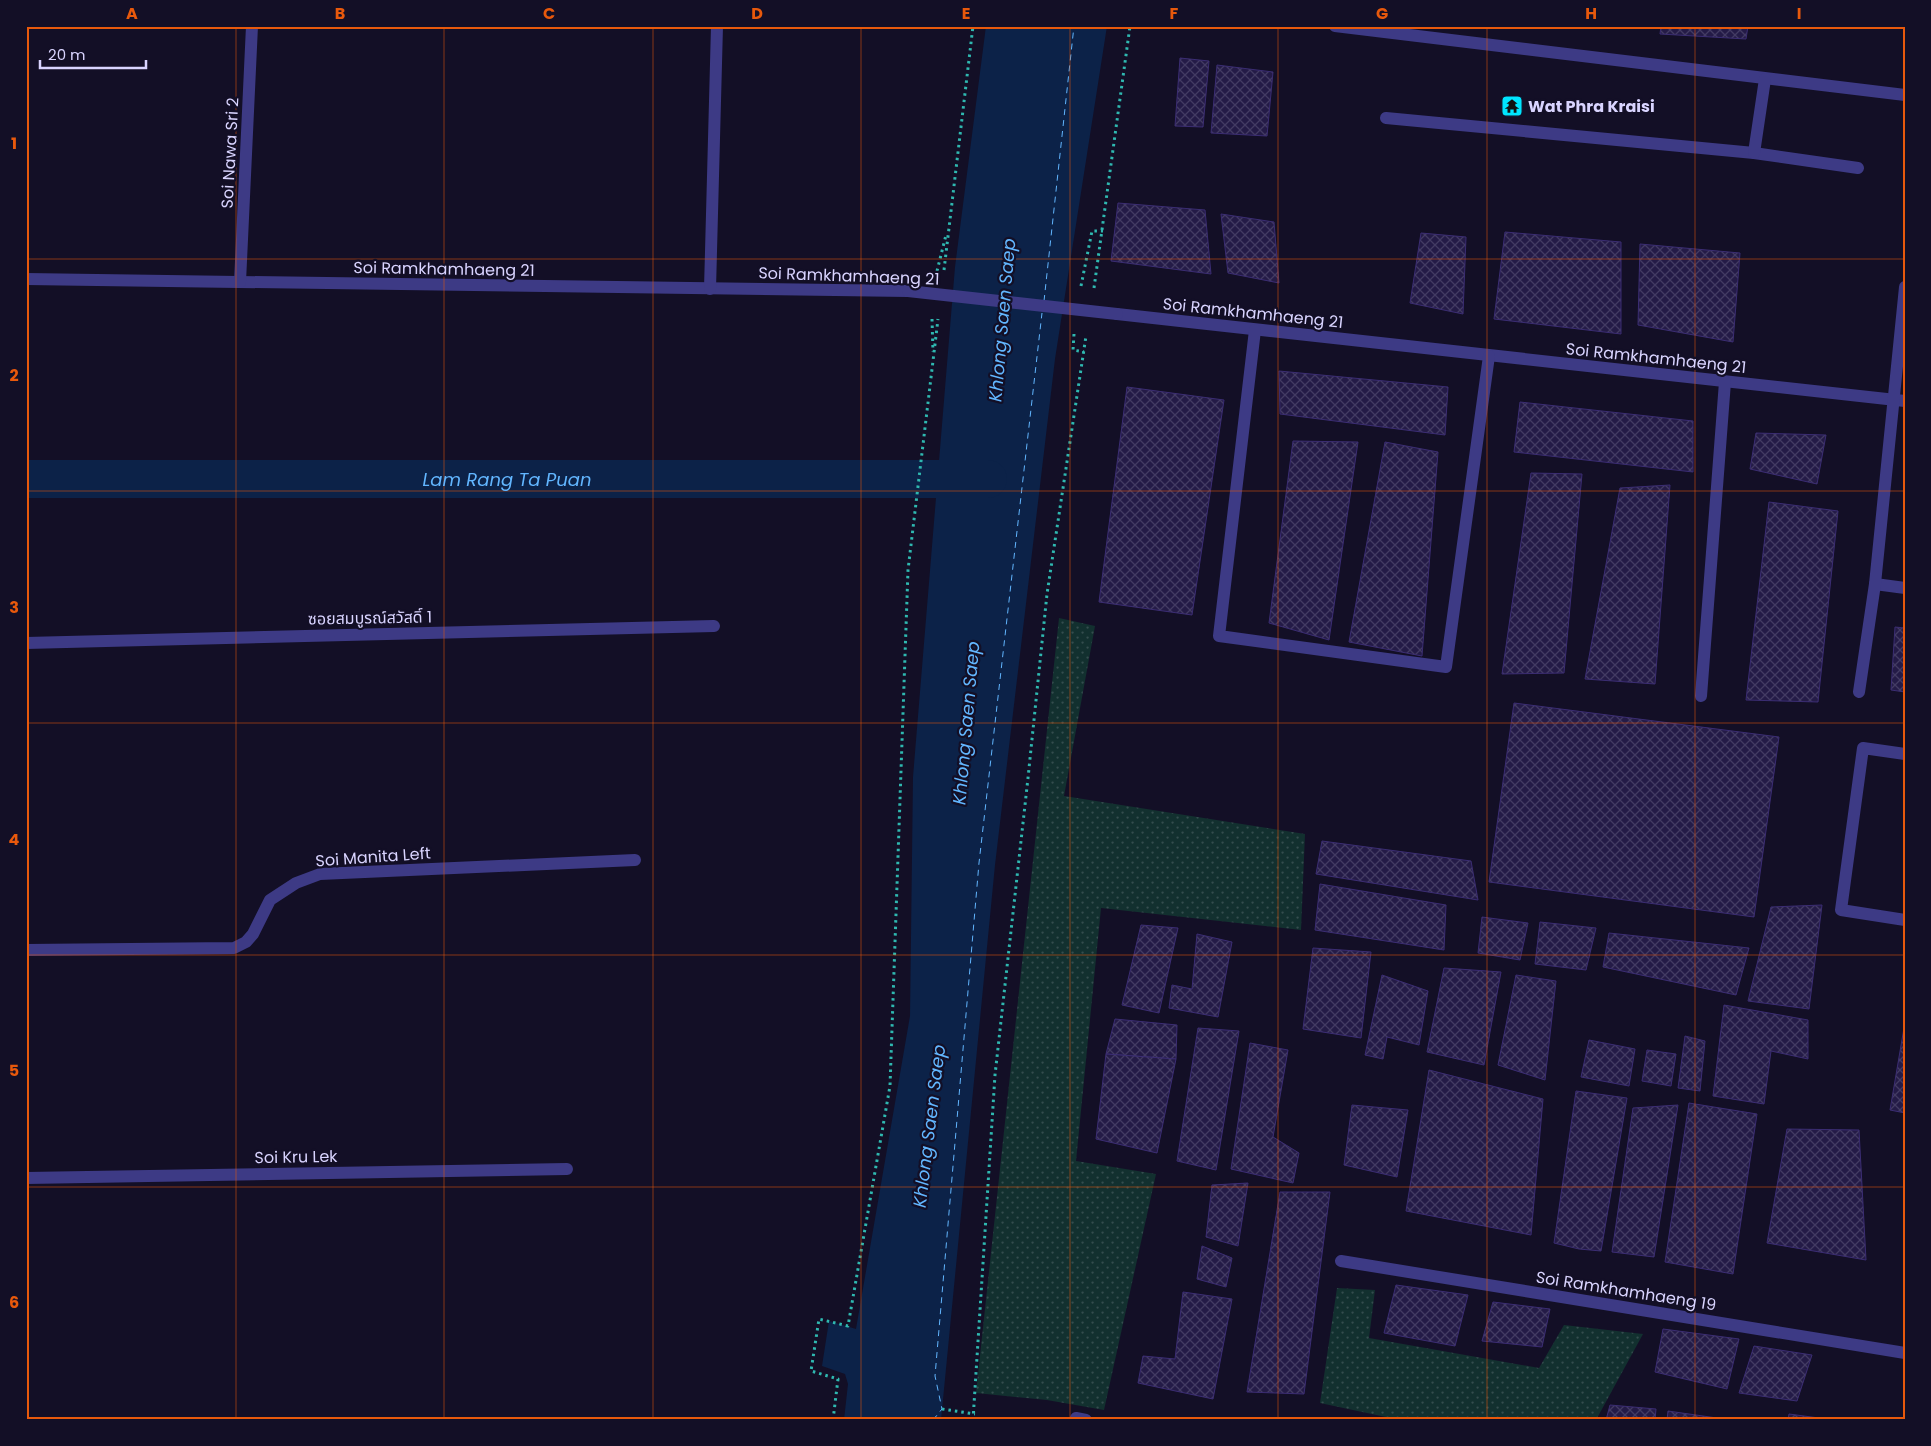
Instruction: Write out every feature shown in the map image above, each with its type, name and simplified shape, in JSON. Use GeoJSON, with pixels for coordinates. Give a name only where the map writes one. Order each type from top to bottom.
{"type":"FeatureCollection","features":[{"type":"Feature","properties":{"kind":"street","name":"Soi Nawa Sri 2"},"geometry":{"type":"LineString","coordinates":[[240,282],[252,26]]}},
{"type":"Feature","properties":{"kind":"street"},"geometry":{"type":"LineString","coordinates":[[710,289],[717,26]]}},
{"type":"Feature","properties":{"kind":"street"},"geometry":{"type":"LineString","coordinates":[[1334,26],[1905,95]]}},
{"type":"Feature","properties":{"kind":"street"},"geometry":{"type":"LineString","coordinates":[[1754,153],[1766,79]]}},
{"type":"Feature","properties":{"kind":"street"},"geometry":{"type":"LineString","coordinates":[[1386,118],[1754,153],[1858,168]]}},
{"type":"Feature","properties":{"kind":"street","name":"Soi Ramkhamhaeng 21"},"geometry":{"type":"LineString","coordinates":[[26,279],[908,291],[1899,400]]}},
{"type":"Feature","properties":{"kind":"street"},"geometry":{"type":"LineString","coordinates":[[1859,692],[1899,400],[1905,287]]}},
{"type":"Feature","properties":{"kind":"street"},"geometry":{"type":"LineString","coordinates":[[1255,330],[1219,636],[1446,667],[1489,356]]}},
{"type":"Feature","properties":{"kind":"street"},"geometry":{"type":"LineString","coordinates":[[1701,696],[1725,382]]}},
{"type":"Feature","properties":{"kind":"street"},"geometry":{"type":"LineString","coordinates":[[1875,584],[1905,588]]}},
{"type":"Feature","properties":{"kind":"street","name":"ซอยสมบูรณ์สวัสดิ์ 1"},"geometry":{"type":"LineString","coordinates":[[26,643],[714,626]]}},
{"type":"Feature","properties":{"kind":"street"},"geometry":{"type":"LineString","coordinates":[[1905,754],[1863,748],[1841,910],[1905,920]]}},
{"type":"Feature","properties":{"kind":"street","name":"Soi Manita Left"},"geometry":{"type":"LineString","coordinates":[[26,950],[234,948],[246,942],[253,934],[270,900],[296,882],[320,874],[635,860]]}},
{"type":"Feature","properties":{"kind":"street","name":"Soi Kru Lek"},"geometry":{"type":"LineString","coordinates":[[26,1178],[567,1169]]}},
{"type":"Feature","properties":{"kind":"street","name":"Soi Ramkhamhaeng 19"},"geometry":{"type":"LineString","coordinates":[[1341,1261],[1905,1353]]}},
{"type":"Feature","properties":{"kind":"path"},"geometry":{"type":"LineString","coordinates":[[944,271],[973,26]]}},
{"type":"Feature","properties":{"kind":"path"},"geometry":{"type":"LineString","coordinates":[[1093,294],[1130,26]]}},
{"type":"Feature","properties":{"kind":"path"},"geometry":{"type":"LineString","coordinates":[[933,367],[932,293],[950,223]]}},
{"type":"Feature","properties":{"kind":"path"},"geometry":{"type":"LineString","coordinates":[[1077,311],[1092,231],[1103,232]]}},
{"type":"Feature","properties":{"kind":"path"},"geometry":{"type":"LineString","coordinates":[[833,1420],[838,1379],[811,1370],[819,1319],[848,1326],[890,1086],[908,570],[938,319]]}},
{"type":"Feature","properties":{"kind":"path"},"geometry":{"type":"LineString","coordinates":[[973,1420],[995,1075],[1047,594],[1087,332]]}},
{"type":"Feature","properties":{"kind":"path"},"geometry":{"type":"LineString","coordinates":[[942,1409],[974,1414]]}},
{"type":"Feature","properties":{"kind":"green space"},"geometry":{"type":"Polygon","coordinates":[[[1059,618],[1095,626],[1064,796],[1305,834],[1301,930],[1101,908],[1076,1161],[1156,1174],[1104,1410],[1047,1400],[976,1393],[1059,618]]]}},
{"type":"Feature","properties":{"kind":"green space"},"geometry":{"type":"Polygon","coordinates":[[[1337,1288],[1375,1290],[1369,1338],[1539,1368],[1564,1325],[1643,1334],[1596,1420],[1400,1420],[1320,1403],[1337,1288]]]}},
{"type":"Feature","properties":{"kind":"water","name":"Khlong Saen Saep"},"geometry":{"type":"Polygon","coordinates":[[[986,26],[1107,26],[1055,359],[995,865],[941,1420],[844,1420],[848,1384],[845,1374],[822,1366],[829,1321],[856,1329],[910,1016],[913,777],[955,267],[986,26]]]}},
{"type":"Feature","properties":{"kind":"building"},"geometry":{"type":"Polygon","coordinates":[[[1661,26],[1748,26],[1746,39],[1660,34],[1661,26]]]}},
{"type":"Feature","properties":{"kind":"building"},"geometry":{"type":"Polygon","coordinates":[[[1180,58],[1209,61],[1203,127],[1175,126],[1180,58]]]}},
{"type":"Feature","properties":{"kind":"building"},"geometry":{"type":"Polygon","coordinates":[[[1217,65],[1273,72],[1267,136],[1211,133],[1217,65]]]}},
{"type":"Feature","properties":{"kind":"building"},"geometry":{"type":"Polygon","coordinates":[[[1118,203],[1205,210],[1211,274],[1111,261],[1118,203]]]}},
{"type":"Feature","properties":{"kind":"building"},"geometry":{"type":"Polygon","coordinates":[[[1221,214],[1274,222],[1279,283],[1228,273],[1221,214]]]}},
{"type":"Feature","properties":{"kind":"building"},"geometry":{"type":"Polygon","coordinates":[[[1505,232],[1621,242],[1621,334],[1494,319],[1505,232]]]}},
{"type":"Feature","properties":{"kind":"building"},"geometry":{"type":"Polygon","coordinates":[[[1421,233],[1466,237],[1463,314],[1410,303],[1421,233]]]}},
{"type":"Feature","properties":{"kind":"building"},"geometry":{"type":"Polygon","coordinates":[[[1640,244],[1740,253],[1733,342],[1638,325],[1640,244]]]}},
{"type":"Feature","properties":{"kind":"building"},"geometry":{"type":"Polygon","coordinates":[[[1279,371],[1448,387],[1445,435],[1280,414],[1279,371]]]}},
{"type":"Feature","properties":{"kind":"building"},"geometry":{"type":"Polygon","coordinates":[[[1127,387],[1224,400],[1192,615],[1099,602],[1127,387]]]}},
{"type":"Feature","properties":{"kind":"building"},"geometry":{"type":"Polygon","coordinates":[[[1520,402],[1693,421],[1693,472],[1514,452],[1520,402]]]}},
{"type":"Feature","properties":{"kind":"building"},"geometry":{"type":"Polygon","coordinates":[[[1756,433],[1826,435],[1817,484],[1750,469],[1756,433]]]}},
{"type":"Feature","properties":{"kind":"building"},"geometry":{"type":"Polygon","coordinates":[[[1293,441],[1358,442],[1329,640],[1269,623],[1293,441]]]}},
{"type":"Feature","properties":{"kind":"building"},"geometry":{"type":"Polygon","coordinates":[[[1385,442],[1438,452],[1422,656],[1349,642],[1385,442]]]}},
{"type":"Feature","properties":{"kind":"building"},"geometry":{"type":"Polygon","coordinates":[[[1531,473],[1582,474],[1564,673],[1502,674],[1531,473]]]}},
{"type":"Feature","properties":{"kind":"building"},"geometry":{"type":"Polygon","coordinates":[[[1670,485],[1655,684],[1585,679],[1620,488],[1670,485]]]}},
{"type":"Feature","properties":{"kind":"building"},"geometry":{"type":"Polygon","coordinates":[[[1769,502],[1838,511],[1818,702],[1746,700],[1769,502]]]}},
{"type":"Feature","properties":{"kind":"building"},"geometry":{"type":"Polygon","coordinates":[[[1895,627],[1905,628],[1905,692],[1891,690],[1895,627]]]}},
{"type":"Feature","properties":{"kind":"building"},"geometry":{"type":"Polygon","coordinates":[[[1514,703],[1779,737],[1754,917],[1489,882],[1514,703]]]}},
{"type":"Feature","properties":{"kind":"building"},"geometry":{"type":"Polygon","coordinates":[[[1322,841],[1471,861],[1478,900],[1316,874],[1322,841]]]}},
{"type":"Feature","properties":{"kind":"building"},"geometry":{"type":"Polygon","coordinates":[[[1320,884],[1446,905],[1444,950],[1315,930],[1320,884]]]}},
{"type":"Feature","properties":{"kind":"building"},"geometry":{"type":"Polygon","coordinates":[[[1822,905],[1809,1009],[1748,1001],[1771,907],[1822,905]]]}},
{"type":"Feature","properties":{"kind":"building"},"geometry":{"type":"Polygon","coordinates":[[[1482,917],[1528,923],[1520,960],[1478,953],[1482,917]]]}},
{"type":"Feature","properties":{"kind":"building"},"geometry":{"type":"Polygon","coordinates":[[[1540,922],[1596,928],[1586,970],[1535,964],[1540,922]]]}},
{"type":"Feature","properties":{"kind":"building"},"geometry":{"type":"Polygon","coordinates":[[[1141,925],[1178,928],[1159,1013],[1122,1005],[1141,925]]]}},
{"type":"Feature","properties":{"kind":"building"},"geometry":{"type":"Polygon","coordinates":[[[1609,933],[1749,948],[1736,995],[1603,967],[1609,933]]]}},
{"type":"Feature","properties":{"kind":"building"},"geometry":{"type":"Polygon","coordinates":[[[1197,934],[1232,942],[1218,1017],[1169,1008],[1172,985],[1192,989],[1197,934]]]}},
{"type":"Feature","properties":{"kind":"building"},"geometry":{"type":"Polygon","coordinates":[[[1313,948],[1371,952],[1361,1038],[1303,1029],[1313,948]]]}},
{"type":"Feature","properties":{"kind":"building"},"geometry":{"type":"Polygon","coordinates":[[[1444,968],[1501,972],[1484,1065],[1427,1052],[1444,968]]]}},
{"type":"Feature","properties":{"kind":"building"},"geometry":{"type":"Polygon","coordinates":[[[1382,975],[1428,991],[1419,1045],[1387,1037],[1383,1059],[1365,1055],[1382,975]]]}},
{"type":"Feature","properties":{"kind":"building"},"geometry":{"type":"Polygon","coordinates":[[[1516,975],[1556,981],[1545,1080],[1498,1065],[1516,975]]]}},
{"type":"Feature","properties":{"kind":"building"},"geometry":{"type":"Polygon","coordinates":[[[1724,1005],[1808,1020],[1808,1059],[1771,1051],[1764,1104],[1713,1096],[1724,1005]]]}},
{"type":"Feature","properties":{"kind":"building"},"geometry":{"type":"Polygon","coordinates":[[[1115,1019],[1177,1025],[1176,1059],[1106,1054],[1115,1019]]]}},
{"type":"Feature","properties":{"kind":"building"},"geometry":{"type":"Polygon","coordinates":[[[1905,1022],[1905,1113],[1890,1110],[1905,1022]]]}},
{"type":"Feature","properties":{"kind":"building"},"geometry":{"type":"Polygon","coordinates":[[[1198,1028],[1239,1031],[1216,1170],[1177,1161],[1198,1028]]]}},
{"type":"Feature","properties":{"kind":"building"},"geometry":{"type":"Polygon","coordinates":[[[1685,1036],[1705,1041],[1700,1091],[1678,1088],[1685,1036]]]}},
{"type":"Feature","properties":{"kind":"building"},"geometry":{"type":"Polygon","coordinates":[[[1589,1040],[1635,1049],[1629,1086],[1581,1077],[1589,1040]]]}},
{"type":"Feature","properties":{"kind":"building"},"geometry":{"type":"Polygon","coordinates":[[[1250,1043],[1288,1050],[1273,1137],[1299,1153],[1293,1183],[1231,1169],[1250,1043]]]}},
{"type":"Feature","properties":{"kind":"building"},"geometry":{"type":"Polygon","coordinates":[[[1647,1050],[1676,1054],[1671,1086],[1642,1081],[1647,1050]]]}},
{"type":"Feature","properties":{"kind":"building"},"geometry":{"type":"Polygon","coordinates":[[[1106,1054],[1176,1059],[1157,1153],[1096,1139],[1106,1054]]]}},
{"type":"Feature","properties":{"kind":"building"},"geometry":{"type":"Polygon","coordinates":[[[1429,1070],[1543,1099],[1531,1235],[1406,1211],[1429,1070]]]}},
{"type":"Feature","properties":{"kind":"building"},"geometry":{"type":"Polygon","coordinates":[[[1576,1091],[1627,1098],[1601,1251],[1579,1249],[1554,1243],[1576,1091]]]}},
{"type":"Feature","properties":{"kind":"building"},"geometry":{"type":"Polygon","coordinates":[[[1689,1103],[1757,1114],[1733,1274],[1665,1262],[1689,1103]]]}},
{"type":"Feature","properties":{"kind":"building"},"geometry":{"type":"Polygon","coordinates":[[[1352,1105],[1408,1110],[1397,1177],[1344,1165],[1352,1105]]]}},
{"type":"Feature","properties":{"kind":"building"},"geometry":{"type":"Polygon","coordinates":[[[1678,1105],[1654,1257],[1612,1252],[1633,1108],[1678,1105]]]}},
{"type":"Feature","properties":{"kind":"building"},"geometry":{"type":"Polygon","coordinates":[[[1787,1129],[1859,1130],[1866,1260],[1767,1243],[1787,1129]]]}},
{"type":"Feature","properties":{"kind":"building"},"geometry":{"type":"Polygon","coordinates":[[[1248,1183],[1238,1246],[1206,1237],[1212,1185],[1248,1183]]]}},
{"type":"Feature","properties":{"kind":"building"},"geometry":{"type":"Polygon","coordinates":[[[1280,1192],[1330,1192],[1304,1394],[1247,1392],[1280,1192]]]}},
{"type":"Feature","properties":{"kind":"building"},"geometry":{"type":"Polygon","coordinates":[[[1202,1246],[1232,1258],[1226,1287],[1197,1279],[1202,1246]]]}},
{"type":"Feature","properties":{"kind":"building"},"geometry":{"type":"Polygon","coordinates":[[[1396,1285],[1468,1295],[1455,1346],[1384,1333],[1396,1285]]]}},
{"type":"Feature","properties":{"kind":"building"},"geometry":{"type":"Polygon","coordinates":[[[1183,1292],[1232,1299],[1213,1399],[1138,1383],[1143,1356],[1175,1359],[1183,1292]]]}},
{"type":"Feature","properties":{"kind":"building"},"geometry":{"type":"Polygon","coordinates":[[[1493,1302],[1550,1309],[1542,1347],[1482,1341],[1493,1302]]]}},
{"type":"Feature","properties":{"kind":"building"},"geometry":{"type":"Polygon","coordinates":[[[1663,1329],[1739,1339],[1727,1389],[1655,1372],[1663,1329]]]}},
{"type":"Feature","properties":{"kind":"building"},"geometry":{"type":"Polygon","coordinates":[[[1754,1346],[1812,1355],[1797,1401],[1739,1393],[1754,1346]]]}},
{"type":"Feature","properties":{"kind":"building"},"geometry":{"type":"Polygon","coordinates":[[[1610,1405],[1656,1409],[1655,1420],[1606,1420],[1610,1405]]]}},
{"type":"Feature","properties":{"kind":"building"},"geometry":{"type":"Polygon","coordinates":[[[1668,1411],[1724,1419],[1667,1420],[1668,1411]]]}},
{"type":"Feature","properties":{"kind":"building"},"geometry":{"type":"Polygon","coordinates":[[[1789,1414],[1834,1420],[1788,1420],[1789,1414]]]}},
{"type":"Feature","properties":{"kind":"waterway","name":"Lam Rang Ta Puan"},"geometry":{"type":"LineString","coordinates":[[26,479],[988,479]]}},
{"type":"Feature","properties":{"kind":"ferry route"},"geometry":{"type":"LineString","coordinates":[[1044,301],[1074,26]]}},
{"type":"Feature","properties":{"kind":"ferry route"},"geometry":{"type":"LineString","coordinates":[[933,1420],[942,1409],[935,1376],[979,863],[1042,313]]}},
{"type":"Feature","properties":{"kind":"place","name":"Wat Phra Kraisi"},"geometry":{"type":"Point","coordinates":[1512,106]}}]}
